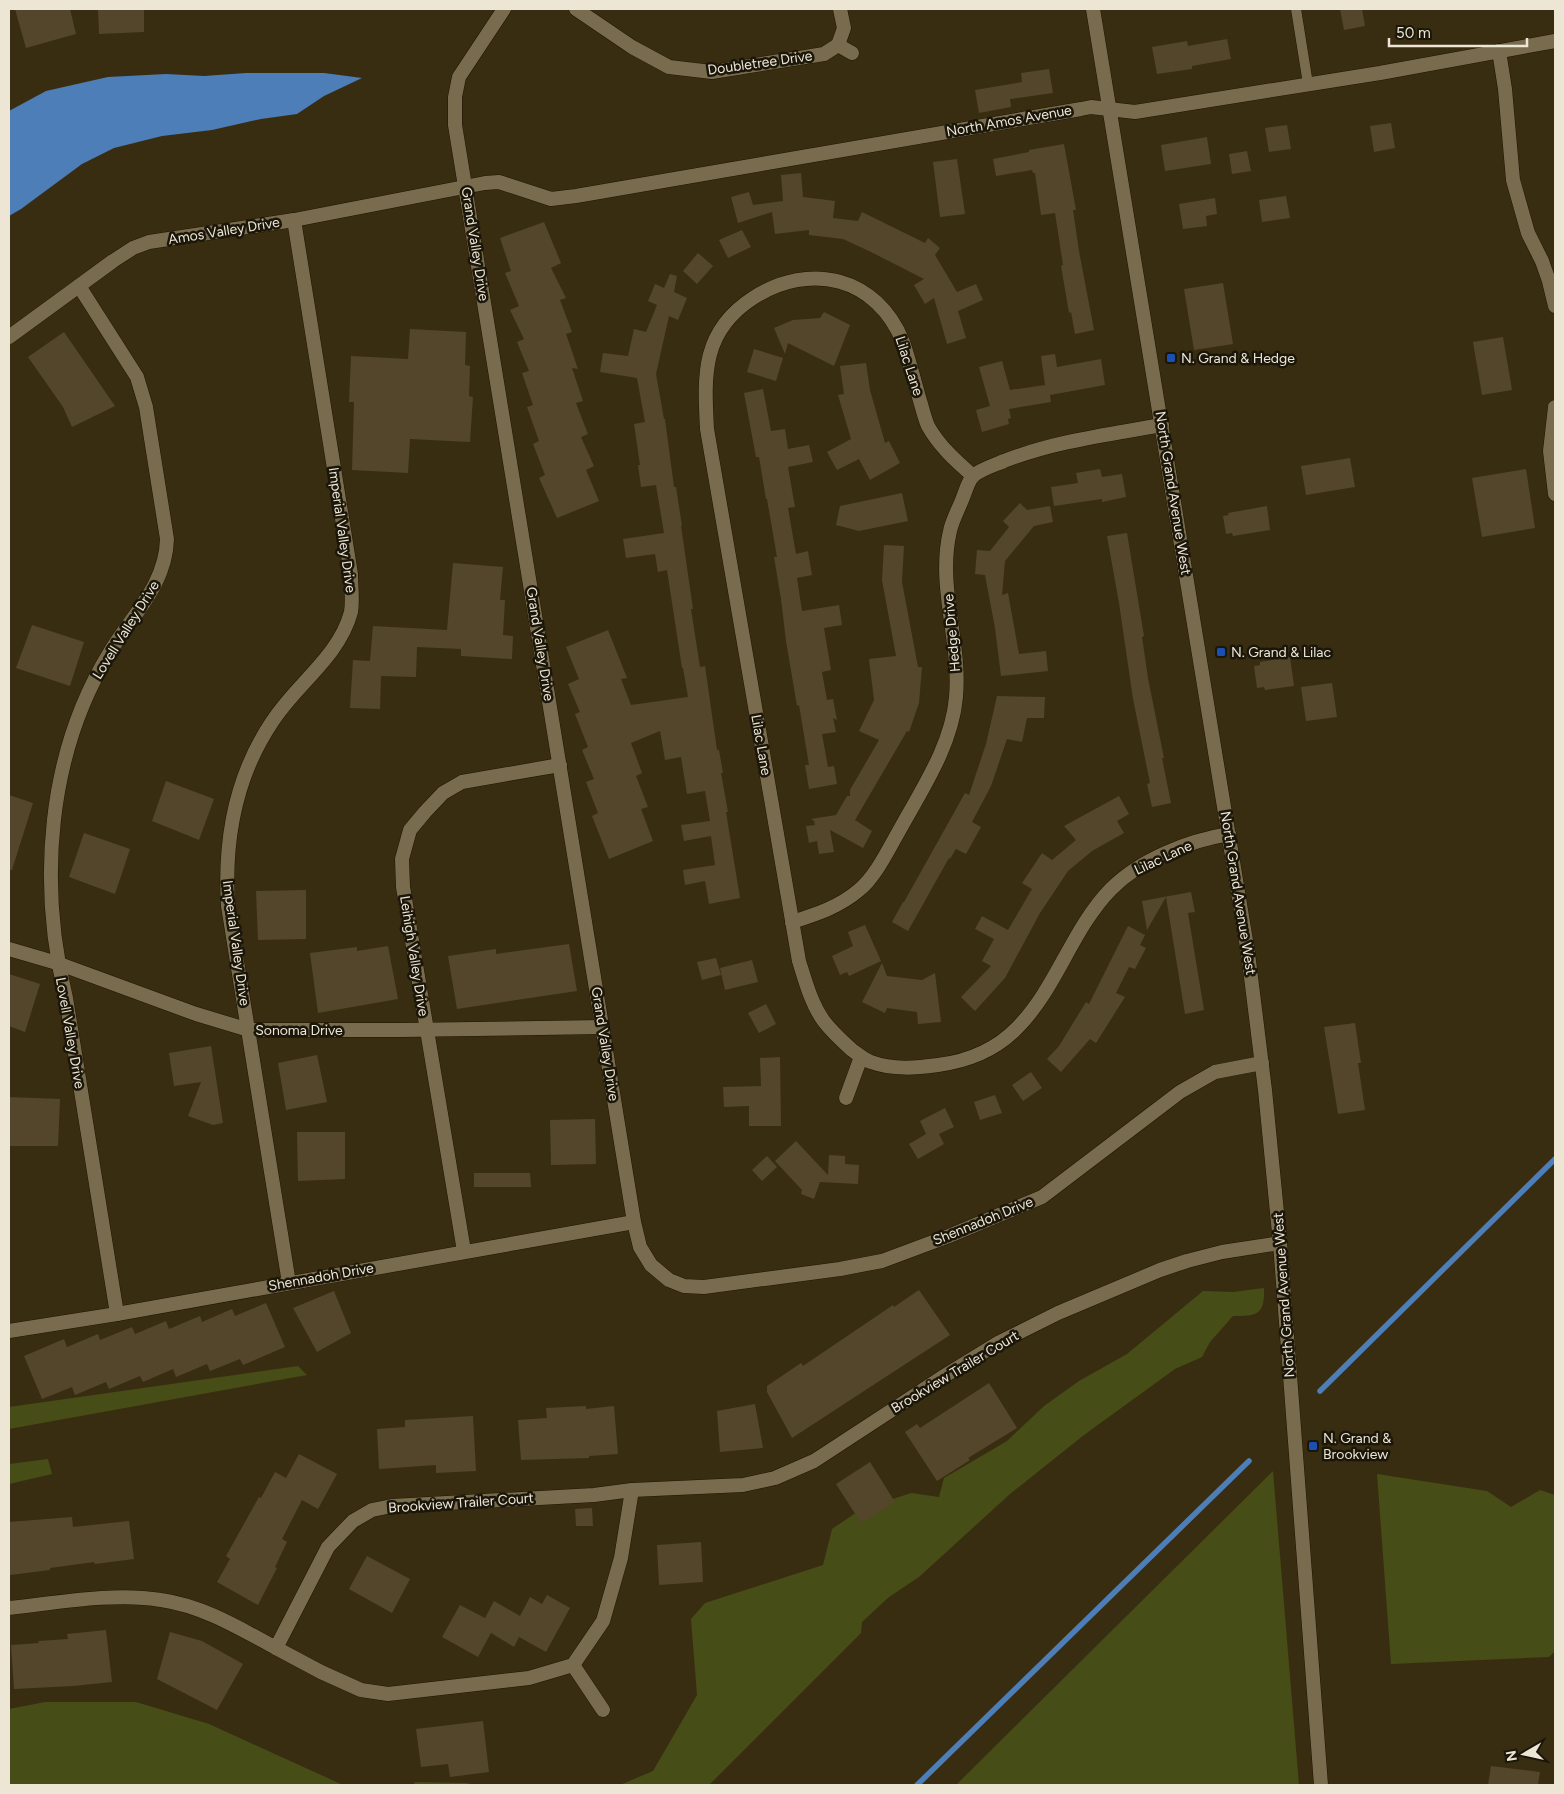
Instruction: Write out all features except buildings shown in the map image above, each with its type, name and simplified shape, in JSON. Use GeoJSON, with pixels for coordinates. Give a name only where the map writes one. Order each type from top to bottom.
{"type":"FeatureCollection","features":[{"type":"Feature","properties":{"kind":"street","name":"Grand Valley Drive"},"geometry":{"type":"LineString","coordinates":[[504,9],[459,76],[454,98],[455,125],[634,1222],[640,1247],[651,1265],[669,1280]]}},
{"type":"Feature","properties":{"kind":"street","name":"Doubletree Drive"},"geometry":{"type":"LineString","coordinates":[[576,9],[632,47],[669,67],[689,71],[712,72],[824,54],[838,44]]}},
{"type":"Feature","properties":{"kind":"street"},"geometry":{"type":"LineString","coordinates":[[840,9],[844,28],[838,44],[852,53]]}},
{"type":"Feature","properties":{"kind":"street","name":"North Grand Avenue West"},"geometry":{"type":"LineString","coordinates":[[1094,9],[1248,952],[1262,1063],[1280,1243],[1321,1785]]}},
{"type":"Feature","properties":{"kind":"street","name":"North Amos Avenue"},"geometry":{"type":"LineString","coordinates":[[466,187],[499,182],[551,199],[576,196],[1091,107],[1134,112],[1555,41]]}},
{"type":"Feature","properties":{"kind":"street"},"geometry":{"type":"LineString","coordinates":[[1499,51],[1505,89],[1513,180],[1528,233],[1542,261],[1555,306]]}},
{"type":"Feature","properties":{"kind":"street","name":"Amos Valley Drive"},"geometry":{"type":"LineString","coordinates":[[9,337],[113,261],[133,248],[149,242],[294,220],[466,187]]}},
{"type":"Feature","properties":{"kind":"street","name":"Imperial Valley Drive"},"geometry":{"type":"LineString","coordinates":[[289,1283],[228,906],[227,868],[228,841],[234,808],[248,766],[272,722],[344,633],[351,610],[350,574],[294,220]]}},
{"type":"Feature","properties":{"kind":"street","name":"Lilac Lane"},"geometry":{"type":"LineString","coordinates":[[973,476],[940,444],[927,424],[903,342],[892,320],[862,290],[843,282],[825,278],[794,280],[756,296],[743,304],[717,334],[707,367],[707,428],[799,961],[823,1020],[843,1042],[861,1057],[870,1062],[889,1067],[912,1068],[952,1064],[978,1056],[997,1046],[1018,1027],[1037,1005],[1080,930],[1110,890],[1124,877],[1140,866],[1171,852],[1208,838],[1229,834]]}},
{"type":"Feature","properties":{"kind":"street","name":"Lovell Valley Drive"},"geometry":{"type":"LineString","coordinates":[[79,286],[137,377],[146,407],[166,530],[166,554],[162,570],[151,591],[110,652],[93,682],[81,711],[64,765],[53,819],[50,870],[52,920],[57,963],[66,998],[117,1314]]}},
{"type":"Feature","properties":{"kind":"street"},"geometry":{"type":"LineString","coordinates":[[1555,407],[1550,451],[1555,494]]}},
{"type":"Feature","properties":{"kind":"street"},"geometry":{"type":"LineString","coordinates":[[973,476],[1032,450],[1162,425]]}},
{"type":"Feature","properties":{"kind":"street","name":"Hedge Drive"},"geometry":{"type":"LineString","coordinates":[[792,922],[828,910],[842,903],[861,889],[881,863],[942,750],[949,731],[956,698],[956,650],[949,606],[946,566],[950,531],[973,476]]}},
{"type":"Feature","properties":{"kind":"street","name":"Leihigh Valley Drive"},"geometry":{"type":"LineString","coordinates":[[464,1251],[403,887],[402,859],[410,830],[443,793],[462,782],[560,765]]}},
{"type":"Feature","properties":{"kind":"street","name":"Sonoma Drive"},"geometry":{"type":"LineString","coordinates":[[9,949],[57,963],[196,1014],[249,1030],[602,1026]]}},
{"type":"Feature","properties":{"kind":"street"},"geometry":{"type":"LineString","coordinates":[[846,1098],[861,1057]]}},
{"type":"Feature","properties":{"kind":"street","name":"Shennadoh Drive"},"geometry":{"type":"LineString","coordinates":[[669,1280],[684,1286],[704,1287],[840,1269],[882,1261],[908,1252],[1042,1197],[1180,1092],[1215,1072],[1262,1063]]}},
{"type":"Feature","properties":{"kind":"street","name":"Shennadoh Drive"},"geometry":{"type":"LineString","coordinates":[[9,1331],[117,1314],[634,1222]]}},
{"type":"Feature","properties":{"kind":"street","name":"Brookview Trailer Court"},"geometry":{"type":"LineString","coordinates":[[276,1648],[328,1547],[352,1521],[372,1510],[392,1506],[632,1490],[743,1485],[775,1478],[814,1462],[941,1378],[998,1343],[1058,1313],[1160,1270],[1187,1261],[1222,1252],[1280,1243]]}},
{"type":"Feature","properties":{"kind":"street"},"geometry":{"type":"LineString","coordinates":[[9,1608],[110,1598],[140,1597],[161,1600],[205,1612],[233,1624],[321,1672],[361,1690],[388,1694],[529,1678],[573,1665],[603,1621],[621,1558],[632,1490]]}},
{"type":"Feature","properties":{"kind":"street"},"geometry":{"type":"LineString","coordinates":[[573,1665],[603,1710]]}},
{"type":"Feature","properties":{"kind":"lane"},"geometry":{"type":"LineString","coordinates":[[1296,9],[1308,84]]}},
{"type":"Feature","properties":{"kind":"green space"},"geometry":{"type":"Polygon","coordinates":[[[1264,1288],[1263,1304],[1258,1312],[1233,1316],[1210,1342],[1202,1357],[1175,1369],[1084,1435],[1010,1494],[919,1577],[889,1597],[862,1622],[861,1633],[709,1785],[620,1785],[653,1771],[697,1695],[691,1619],[705,1603],[823,1565],[832,1529],[860,1510],[911,1493],[939,1497],[944,1478],[1007,1441],[1044,1406],[1079,1381],[1127,1354],[1203,1291],[1233,1292],[1264,1288]]]}},
{"type":"Feature","properties":{"kind":"green space"},"geometry":{"type":"Polygon","coordinates":[[[298,1366],[307,1375],[9,1429],[9,1407],[298,1366]]]}},
{"type":"Feature","properties":{"kind":"green space"},"geometry":{"type":"Polygon","coordinates":[[[48,1459],[52,1474],[9,1484],[9,1464],[48,1459]]]}},
{"type":"Feature","properties":{"kind":"green space"},"geometry":{"type":"Polygon","coordinates":[[[1273,1471],[1299,1785],[956,1785],[1273,1471]]]}},
{"type":"Feature","properties":{"kind":"green space"},"geometry":{"type":"Polygon","coordinates":[[[1377,1474],[1487,1491],[1511,1507],[1540,1490],[1555,1495],[1555,1651],[1549,1657],[1391,1664],[1377,1474]]]}},
{"type":"Feature","properties":{"kind":"green space"},"geometry":{"type":"Polygon","coordinates":[[[45,1702],[136,1702],[209,1724],[343,1785],[9,1785],[9,1709],[45,1702]]]}},
{"type":"Feature","properties":{"kind":"green space"},"geometry":{"type":"Polygon","coordinates":[[[415,1782],[466,1783],[478,1785],[413,1785],[415,1782]]]}},
{"type":"Feature","properties":{"kind":"water"},"geometry":{"type":"Polygon","coordinates":[[[246,73],[324,73],[362,78],[324,96],[297,114],[261,119],[212,130],[162,136],[114,148],[82,164],[9,216],[9,111],[46,91],[108,77],[166,74],[204,76],[246,73]]]}},
{"type":"Feature","properties":{"kind":"waterway"},"geometry":{"type":"LineString","coordinates":[[1320,1391],[1555,1159]]}},
{"type":"Feature","properties":{"kind":"waterway"},"geometry":{"type":"LineString","coordinates":[[917,1785],[1249,1461]]}},
{"type":"Feature","properties":{"kind":"place","name":"N. Grand & Hedge"},"geometry":{"type":"Point","coordinates":[1171,358]}},
{"type":"Feature","properties":{"kind":"place","name":"N. Grand & Lilac"},"geometry":{"type":"Point","coordinates":[1221,652]}},
{"type":"Feature","properties":{"kind":"place","name":"N. Grand & Brookview"},"geometry":{"type":"Point","coordinates":[1313,1446]}}]}
